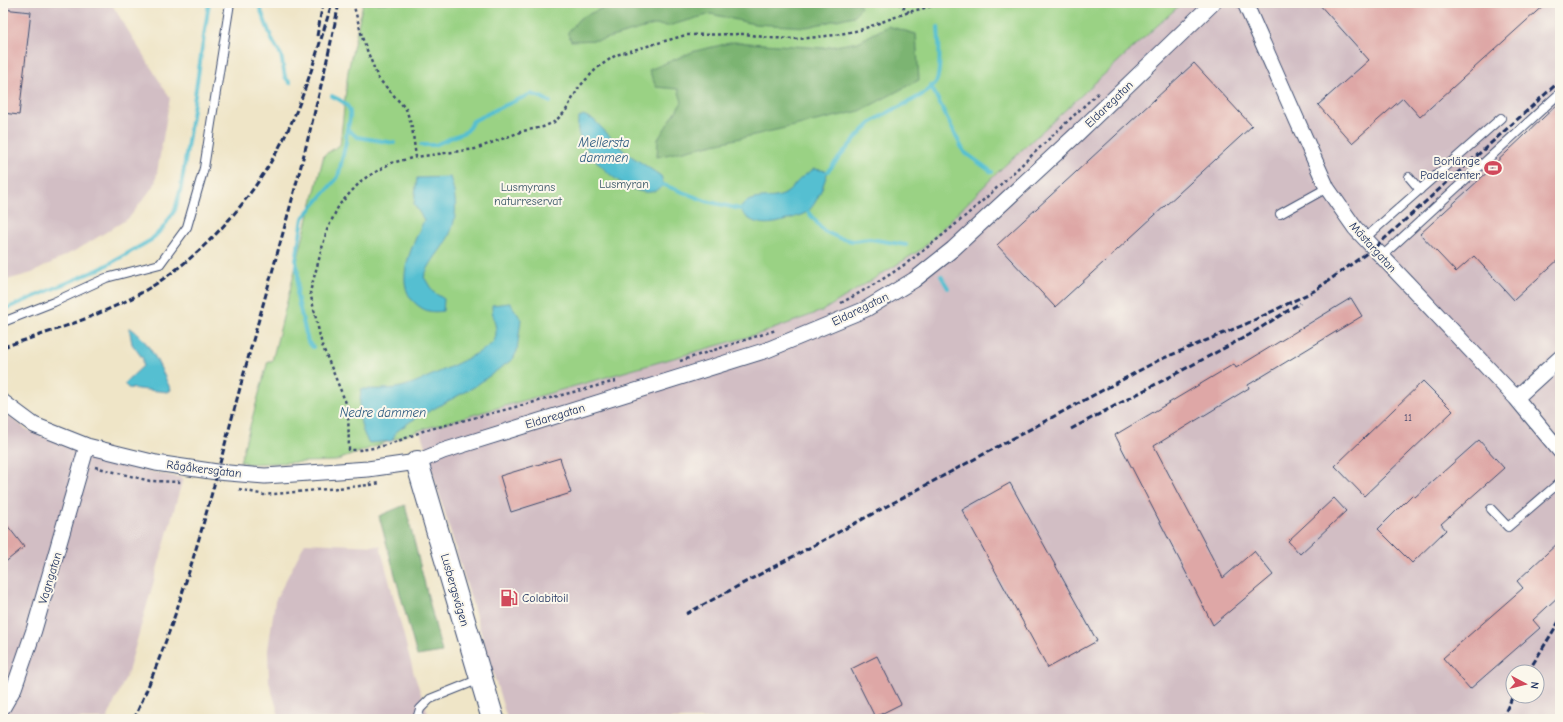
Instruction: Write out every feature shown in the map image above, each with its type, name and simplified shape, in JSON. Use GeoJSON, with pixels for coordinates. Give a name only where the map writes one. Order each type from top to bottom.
{"type":"FeatureCollection","features":[{"type":"Feature","properties":{"kind":"street","name":"Eldaregatan"},"geometry":{"type":"LineString","coordinates":[[417,462],[443,451],[767,350],[866,308],[914,280],[953,249],[1076,135],[1213,3]]}},
{"type":"Feature","properties":{"kind":"street","name":"Mästargatan"},"geometry":{"type":"LineString","coordinates":[[1245,3],[1327,188],[1355,228],[1516,398],[1560,451]]}},
{"type":"Feature","properties":{"kind":"street"},"geometry":{"type":"LineString","coordinates":[[1516,398],[1560,358]]}},
{"type":"Feature","properties":{"kind":"street","name":"Rågåkersgatan"},"geometry":{"type":"LineString","coordinates":[[3,402],[34,425],[87,446],[156,463],[265,476],[368,469],[417,462]]}},
{"type":"Feature","properties":{"kind":"street","name":"Vagngatan"},"geometry":{"type":"LineString","coordinates":[[3,707],[14,688],[34,630],[87,446]]}},
{"type":"Feature","properties":{"kind":"street","name":"Lusbergsvägen"},"geometry":{"type":"LineString","coordinates":[[417,462],[493,719]]}},
{"type":"Feature","properties":{"kind":"lane"},"geometry":{"type":"LineString","coordinates":[[3,322],[54,302],[106,278],[160,264],[187,227],[204,168],[230,3]]}},
{"type":"Feature","properties":{"kind":"lane"},"geometry":{"type":"LineString","coordinates":[[1381,257],[1560,93]]}},
{"type":"Feature","properties":{"kind":"lane"},"geometry":{"type":"LineString","coordinates":[[1364,239],[1501,118]]}},
{"type":"Feature","properties":{"kind":"lane"},"geometry":{"type":"LineString","coordinates":[[1409,177],[1420,190]]}},
{"type":"Feature","properties":{"kind":"lane"},"geometry":{"type":"LineString","coordinates":[[1280,214],[1327,188]]}},
{"type":"Feature","properties":{"kind":"lane"},"geometry":{"type":"LineString","coordinates":[[1492,509],[1508,527],[1560,482]]}},
{"type":"Feature","properties":{"kind":"lane"},"geometry":{"type":"LineString","coordinates":[[417,719],[420,709],[430,699],[480,679]]}},
{"type":"Feature","properties":{"kind":"path"},"geometry":{"type":"LineString","coordinates":[[353,3],[363,40],[378,78],[406,109],[412,127],[416,157]]}},
{"type":"Feature","properties":{"kind":"path"},"geometry":{"type":"LineString","coordinates":[[898,3],[909,12]]}},
{"type":"Feature","properties":{"kind":"path"},"geometry":{"type":"LineString","coordinates":[[622,380],[423,431],[390,444],[363,451],[349,450],[348,408],[322,345],[310,292],[327,230],[339,205],[362,180],[391,163],[416,157],[475,149],[523,131],[543,127],[554,122],[564,112],[579,87],[597,68],[616,55],[686,35],[745,34],[770,38],[799,39],[835,36],[860,30],[909,12],[943,3]]}},
{"type":"Feature","properties":{"kind":"path"},"geometry":{"type":"LineString","coordinates":[[839,304],[872,286],[915,257],[953,227],[1099,92]]}},
{"type":"Feature","properties":{"kind":"path"},"geometry":{"type":"LineString","coordinates":[[673,363],[783,327]]}},
{"type":"Feature","properties":{"kind":"shaded area"},"geometry":{"type":"Polygon","coordinates":[[[3,3],[111,3],[170,98],[155,184],[129,218],[80,248],[32,273],[3,281],[3,3]]]}},
{"type":"Feature","properties":{"kind":"shaded area"},"geometry":{"type":"Polygon","coordinates":[[[1166,3],[1560,3],[1560,719],[507,719],[420,430],[765,332],[1166,3]]]}},
{"type":"Feature","properties":{"kind":"shaded area"},"geometry":{"type":"Polygon","coordinates":[[[3,412],[26,429],[99,461],[183,478],[128,672],[107,719],[3,719],[3,412]]]}},
{"type":"Feature","properties":{"kind":"shaded area"},"geometry":{"type":"Polygon","coordinates":[[[305,543],[380,546],[414,674],[430,719],[280,719],[269,682],[268,650],[275,601],[305,543]]]}},
{"type":"Feature","properties":{"kind":"green space","name":"Lusmyran"},"geometry":{"type":"Polygon","coordinates":[[[363,3],[1182,3],[1002,168],[922,249],[822,311],[765,332],[420,430],[335,461],[245,464],[246,462],[240,462],[268,361],[272,361],[324,155],[340,145],[348,71],[363,3]]]}},
{"type":"Feature","properties":{"kind":"green space"},"geometry":{"type":"Polygon","coordinates":[[[614,3],[858,3],[861,7],[854,16],[807,27],[754,24],[711,14],[668,26],[654,25],[601,40],[571,41],[568,32],[580,18],[614,3]]]}},
{"type":"Feature","properties":{"kind":"green space"},"geometry":{"type":"Polygon","coordinates":[[[888,26],[916,34],[919,80],[860,111],[657,157],[658,139],[682,102],[678,89],[656,87],[649,70],[695,51],[734,42],[823,48],[858,42],[888,26]]]}},
{"type":"Feature","properties":{"kind":"green space"},"geometry":{"type":"Polygon","coordinates":[[[405,505],[442,652],[417,656],[379,516],[405,505]]]}},
{"type":"Feature","properties":{"kind":"water","name":"Mellersta dammen"},"geometry":{"type":"Polygon","coordinates":[[[583,115],[594,120],[625,152],[661,176],[664,185],[654,191],[642,192],[629,187],[604,169],[585,147],[579,135],[578,119],[583,115]]]}},
{"type":"Feature","properties":{"kind":"water"},"geometry":{"type":"Polygon","coordinates":[[[814,169],[828,171],[817,199],[811,209],[802,215],[771,224],[764,224],[751,220],[740,209],[744,204],[755,199],[785,194],[790,191],[801,178],[814,169]]]}},
{"type":"Feature","properties":{"kind":"water"},"geometry":{"type":"Polygon","coordinates":[[[450,177],[453,186],[455,203],[452,227],[445,243],[424,277],[433,292],[444,299],[443,311],[435,312],[425,310],[415,303],[408,294],[405,284],[405,274],[407,262],[424,220],[414,204],[417,178],[450,177]]]}},
{"type":"Feature","properties":{"kind":"water","name":"Nedre dammen"},"geometry":{"type":"Polygon","coordinates":[[[510,303],[521,319],[517,351],[513,359],[474,387],[411,421],[396,432],[392,441],[369,443],[365,437],[361,424],[361,389],[391,389],[409,385],[451,367],[479,352],[489,346],[496,337],[492,305],[510,303]]]}},
{"type":"Feature","properties":{"kind":"water"},"geometry":{"type":"Polygon","coordinates":[[[129,327],[137,333],[149,347],[171,390],[168,392],[128,388],[124,384],[143,366],[143,359],[132,344],[129,327]]]}},
{"type":"Feature","properties":{"kind":"building"},"geometry":{"type":"Polygon","coordinates":[[[1318,3],[1546,3],[1420,117],[1403,98],[1352,143],[1318,105],[1369,60],[1318,3]]]}},
{"type":"Feature","properties":{"kind":"building"},"geometry":{"type":"Polygon","coordinates":[[[3,9],[31,12],[19,115],[3,113],[3,9]]]}},
{"type":"Feature","properties":{"kind":"building"},"geometry":{"type":"Polygon","coordinates":[[[1194,63],[1252,126],[1055,307],[997,245],[1194,63]]]}},
{"type":"Feature","properties":{"kind":"building"},"geometry":{"type":"Polygon","coordinates":[[[1560,102],[1560,258],[1514,300],[1474,256],[1456,272],[1420,234],[1492,168],[1491,167],[1560,102]]]}},
{"type":"Feature","properties":{"kind":"building"},"geometry":{"type":"Polygon","coordinates":[[[1351,298],[1362,316],[1248,385],[1249,388],[1154,446],[1223,578],[1254,551],[1273,575],[1213,625],[1115,435],[1234,364],[1236,368],[1351,298]]]}},
{"type":"Feature","properties":{"kind":"building"},"geometry":{"type":"Polygon","coordinates":[[[1423,381],[1453,411],[1364,496],[1335,466],[1423,381]]]}},
{"type":"Feature","properties":{"kind":"building"},"geometry":{"type":"Polygon","coordinates":[[[1479,440],[1504,468],[1441,524],[1446,530],[1412,563],[1378,529],[1412,495],[1415,497],[1479,440]]]}},
{"type":"Feature","properties":{"kind":"building"},"geometry":{"type":"Polygon","coordinates":[[[560,458],[571,493],[511,512],[500,476],[560,458]]]}},
{"type":"Feature","properties":{"kind":"building"},"geometry":{"type":"Polygon","coordinates":[[[1010,483],[1097,641],[1048,668],[962,510],[1010,483]]]}},
{"type":"Feature","properties":{"kind":"building"},"geometry":{"type":"Polygon","coordinates":[[[1334,498],[1346,511],[1300,554],[1288,541],[1334,498]]]}},
{"type":"Feature","properties":{"kind":"building"},"geometry":{"type":"Polygon","coordinates":[[[3,520],[24,547],[3,564],[3,520]]]}},
{"type":"Feature","properties":{"kind":"building"},"geometry":{"type":"Polygon","coordinates":[[[1560,541],[1560,595],[1533,620],[1540,628],[1470,689],[1443,658],[1523,588],[1517,581],[1560,541]]]}},
{"type":"Feature","properties":{"kind":"building"},"geometry":{"type":"Polygon","coordinates":[[[877,656],[901,704],[875,717],[851,669],[877,656]]]}},
{"type":"Feature","properties":{"kind":"waterway"},"geometry":{"type":"LineString","coordinates":[[3,310],[102,268],[151,240],[163,228],[175,210],[181,188],[209,3]]}},
{"type":"Feature","properties":{"kind":"waterway"},"geometry":{"type":"LineString","coordinates":[[258,3],[273,42],[281,55],[285,77],[290,83]]}},
{"type":"Feature","properties":{"kind":"waterway"},"geometry":{"type":"LineString","coordinates":[[828,171],[854,140],[871,123],[924,94],[936,82],[940,63],[938,27]]}},
{"type":"Feature","properties":{"kind":"waterway"},"geometry":{"type":"LineString","coordinates":[[931,86],[964,152],[992,172]]}},
{"type":"Feature","properties":{"kind":"waterway"},"geometry":{"type":"LineString","coordinates":[[421,145],[435,145],[467,131],[473,121],[531,94],[550,102]]}},
{"type":"Feature","properties":{"kind":"waterway"},"geometry":{"type":"LineString","coordinates":[[332,96],[343,102],[349,108],[350,117],[347,129],[357,137],[394,143]]}},
{"type":"Feature","properties":{"kind":"waterway"},"geometry":{"type":"LineString","coordinates":[[313,347],[308,342],[297,296],[298,275],[296,260],[303,218],[338,177],[346,142],[347,129]]}},
{"type":"Feature","properties":{"kind":"waterway"},"geometry":{"type":"LineString","coordinates":[[664,185],[706,201],[740,209]]}},
{"type":"Feature","properties":{"kind":"waterway"},"geometry":{"type":"LineString","coordinates":[[808,212],[824,231],[839,238],[853,241],[870,239],[906,245]]}},
{"type":"Feature","properties":{"kind":"waterway"},"geometry":{"type":"LineString","coordinates":[[941,276],[948,288]]}},
{"type":"Feature","properties":{"kind":"railway"},"geometry":{"type":"LineString","coordinates":[[317,36],[323,3]]}},
{"type":"Feature","properties":{"kind":"railway"},"geometry":{"type":"LineString","coordinates":[[3,347],[49,332],[108,310],[122,303],[148,289],[172,273],[216,234],[253,189],[283,140],[298,107],[332,3]]}},
{"type":"Feature","properties":{"kind":"railway"},"geometry":{"type":"LineString","coordinates":[[134,719],[169,632],[198,543],[296,183],[330,48],[339,3]]}},
{"type":"Feature","properties":{"kind":"railway"},"geometry":{"type":"LineString","coordinates":[[686,614],[1159,360],[1246,324],[1314,291],[1374,248],[1560,81]]}},
{"type":"Feature","properties":{"kind":"railway"},"geometry":{"type":"LineString","coordinates":[[1071,429],[1249,335],[1300,303]]}},
{"type":"Feature","properties":{"kind":"railway"},"geometry":{"type":"LineString","coordinates":[[1533,664],[1560,620]]}},
{"type":"Feature","properties":{"kind":"railway"},"geometry":{"type":"LineString","coordinates":[[1502,719],[1509,704]]}},
{"type":"Feature","properties":{"kind":"place","name":"Borlänge Padelcenter"},"geometry":{"type":"Point","coordinates":[1493,168]}},
{"type":"Feature","properties":{"kind":"place","name":"Colabitoil"},"geometry":{"type":"Point","coordinates":[509,598]}},
{"type":"Feature","properties":{"kind":"park label","name":"Lusmyrans naturreservat"},"geometry":{"type":"Point","coordinates":[528,194]}}]}
